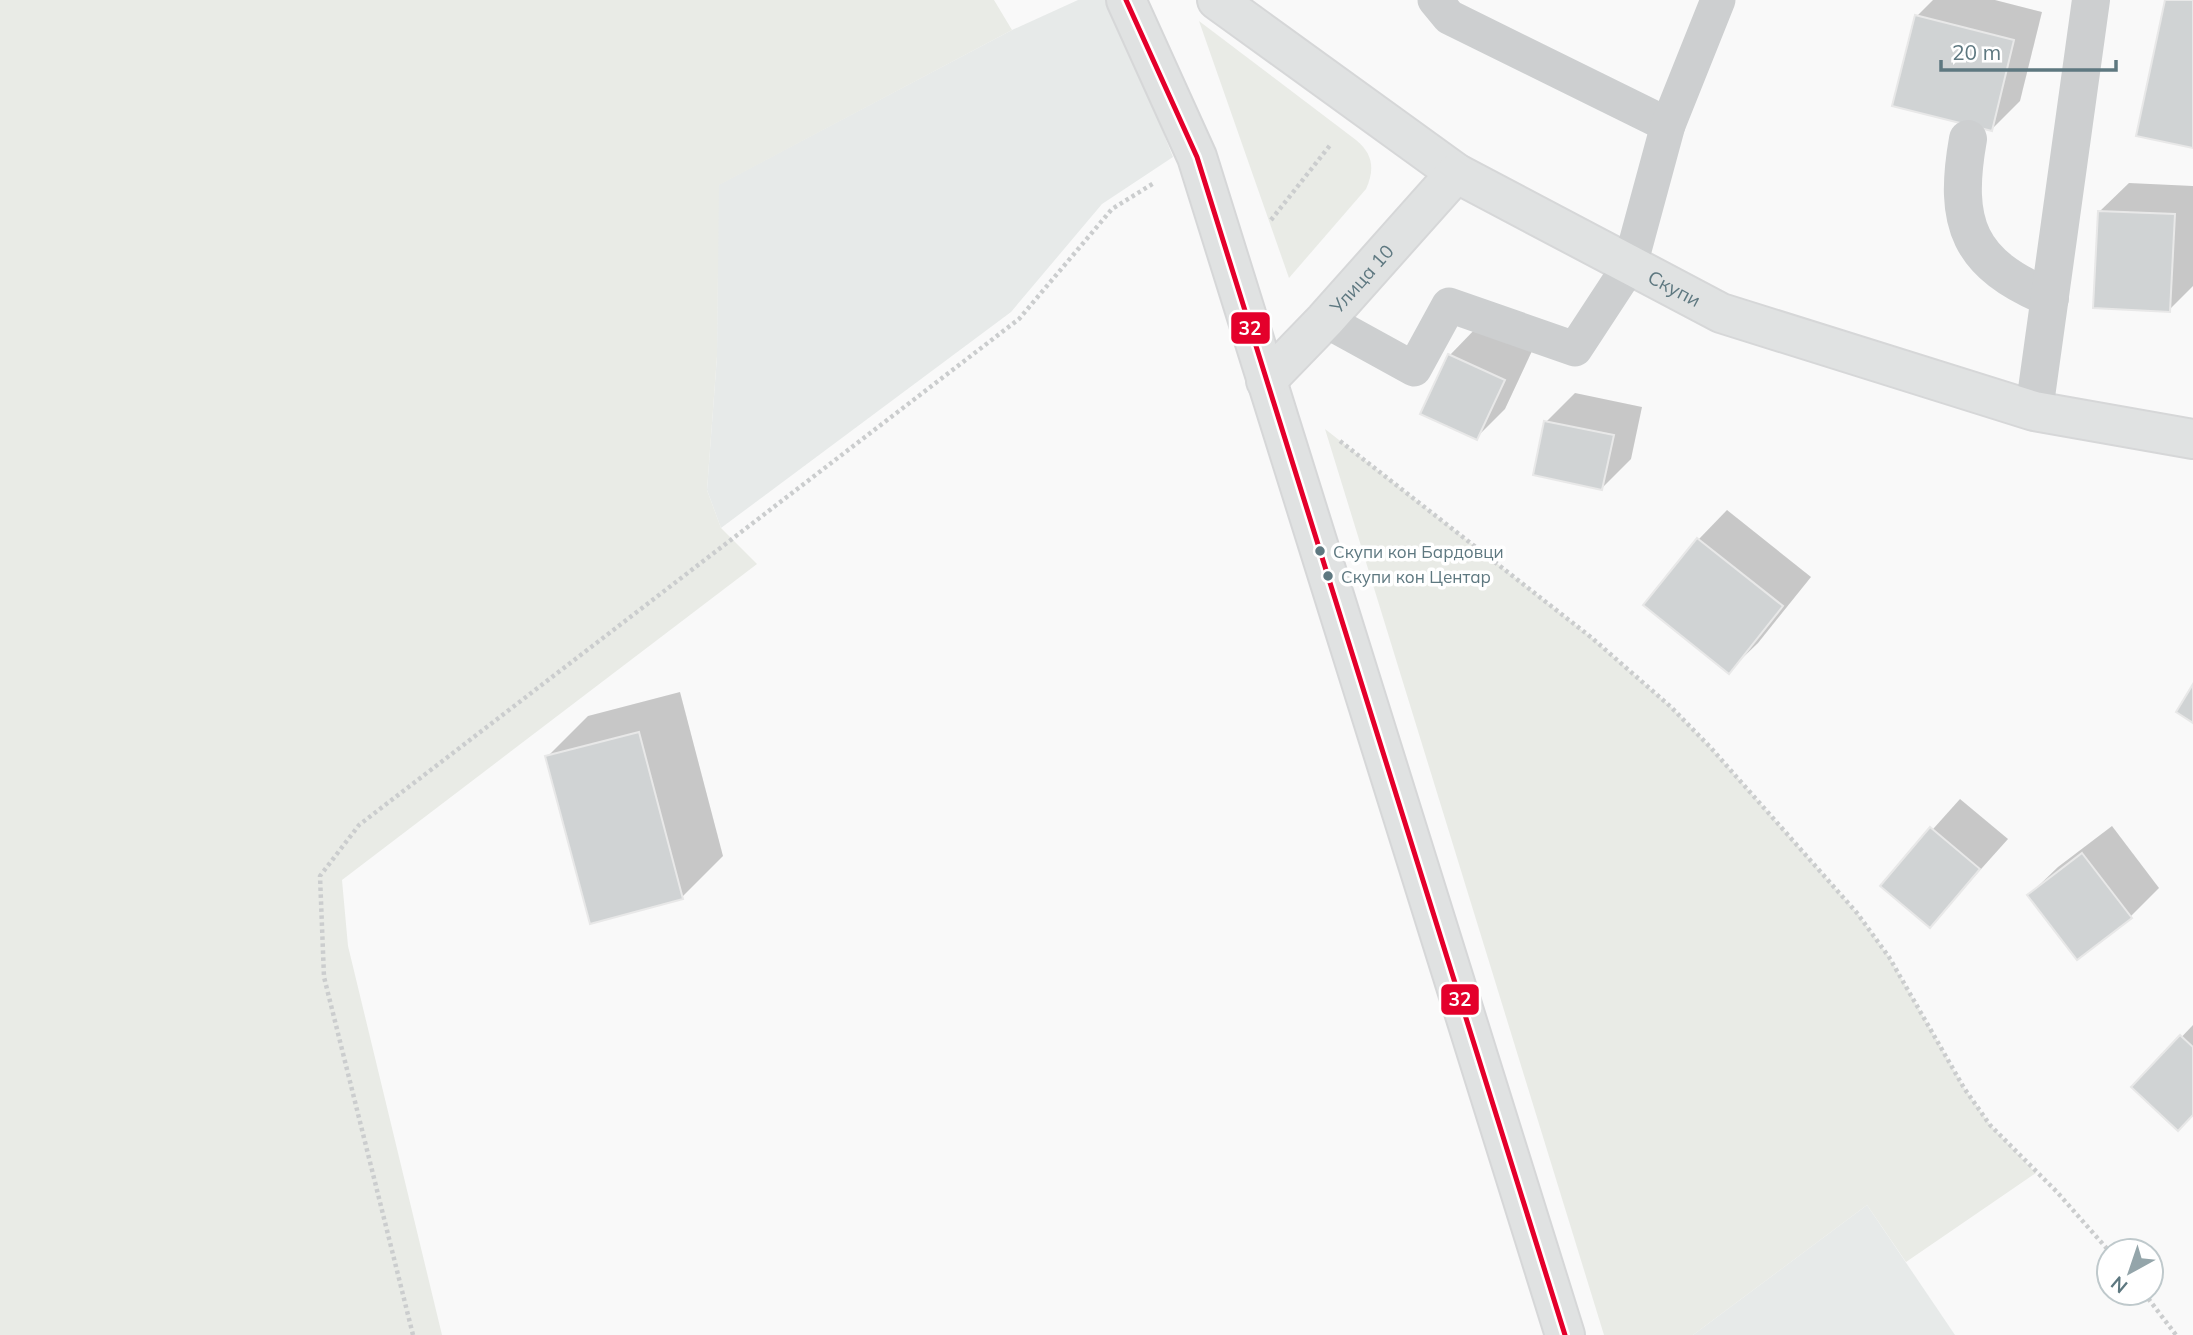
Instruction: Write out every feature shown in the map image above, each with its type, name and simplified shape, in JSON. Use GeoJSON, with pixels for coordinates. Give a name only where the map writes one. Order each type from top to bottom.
{"type":"FeatureCollection","features":[{"type":"Feature","properties":{"kind":"street"},"geometry":{"type":"LineString","coordinates":[[1126,0],[1197,157],[1565,1335]]}},
{"type":"Feature","properties":{"kind":"street","name":"Скупи"},"geometry":{"type":"LineString","coordinates":[[1217,0],[1456,173],[1721,313],[2034,411],[2193,439]]}},
{"type":"Feature","properties":{"kind":"street"},"geometry":{"type":"LineString","coordinates":[[2034,411],[2091,0]]}},
{"type":"Feature","properties":{"kind":"street"},"geometry":{"type":"LineString","coordinates":[[1968,139],[1961,180],[1963,211],[1970,234],[1983,256],[2000,271],[2020,286],[2050,298]]}},
{"type":"Feature","properties":{"kind":"street","name":"Улица 10"},"geometry":{"type":"LineString","coordinates":[[1266,381],[1325,320],[1456,173]]}},
{"type":"Feature","properties":{"kind":"lane"},"geometry":{"type":"LineString","coordinates":[[1435,0],[1449,17],[1668,124]]}},
{"type":"Feature","properties":{"kind":"lane"},"geometry":{"type":"LineString","coordinates":[[1325,320],[1414,369],[1449,305],[1575,349],[1630,265],[1668,124],[1718,0]]}},
{"type":"Feature","properties":{"kind":"path"},"geometry":{"type":"LineString","coordinates":[[1232,270],[1361,105]]}},
{"type":"Feature","properties":{"kind":"path"},"geometry":{"type":"LineString","coordinates":[[413,1335],[324,977],[320,877],[359,825],[1019,319],[1112,209],[1197,157]]}},
{"type":"Feature","properties":{"kind":"path"},"geometry":{"type":"LineString","coordinates":[[1335,437],[1592,638],[1671,707],[1711,748],[1857,913],[1889,957],[1964,1088],[1990,1125],[2057,1192],[2097,1237]]}},
{"type":"Feature","properties":{"kind":"path"},"geometry":{"type":"LineString","coordinates":[[2155,1307],[2176,1335]]}},
{"type":"Feature","properties":{"kind":"shaded area"},"geometry":{"type":"Polygon","coordinates":[[[0,0],[994,0],[1012,30],[719,185],[717,356],[707,490],[721,528],[757,564],[342,880],[348,946],[442,1335],[0,1335],[0,0]]]}},
{"type":"Feature","properties":{"kind":"shaded area"},"geometry":{"type":"Polygon","coordinates":[[[1078,0],[1110,0],[1173,157],[1102,204],[1011,312],[721,528],[707,490],[717,356],[718,185],[1012,30],[1078,0]]]}},
{"type":"Feature","properties":{"kind":"shaded area"},"geometry":{"type":"Polygon","coordinates":[[[1199,21],[1356,140],[1369,156],[1371,175],[1366,189],[1289,278],[1199,21]]]}},
{"type":"Feature","properties":{"kind":"shaded area"},"geometry":{"type":"Polygon","coordinates":[[[1325,429],[1592,638],[1671,707],[1711,748],[1857,913],[1889,957],[1964,1088],[1990,1125],[2036,1173],[1906,1262],[1867,1205],[1693,1335],[1604,1335],[1325,429]]]}},
{"type":"Feature","properties":{"kind":"shaded area"},"geometry":{"type":"Polygon","coordinates":[[[1867,1205],[1955,1335],[1693,1335],[1867,1205]]]}},
{"type":"Feature","properties":{"kind":"building"},"geometry":{"type":"Polygon","coordinates":[[[2165,0],[2193,0],[2193,148],[2136,136],[2165,0]]]}},
{"type":"Feature","properties":{"kind":"building"},"geometry":{"type":"Polygon","coordinates":[[[1915,15],[2014,40],[1992,131],[1892,106],[1915,15]]]}},
{"type":"Feature","properties":{"kind":"building"},"geometry":{"type":"Polygon","coordinates":[[[2098,211],[2175,214],[2170,312],[2093,308],[2098,211]]]}},
{"type":"Feature","properties":{"kind":"building"},"geometry":{"type":"Polygon","coordinates":[[[1448,354],[1505,380],[1477,440],[1420,414],[1448,354]]]}},
{"type":"Feature","properties":{"kind":"building"},"geometry":{"type":"Polygon","coordinates":[[[1544,421],[1614,435],[1602,490],[1533,475],[1544,421]]]}},
{"type":"Feature","properties":{"kind":"building"},"geometry":{"type":"Polygon","coordinates":[[[1697,538],[1783,606],[1729,674],[1643,605],[1697,538]]]}},
{"type":"Feature","properties":{"kind":"building"},"geometry":{"type":"Polygon","coordinates":[[[2193,684],[2193,723],[2176,712],[2193,684]]]}},
{"type":"Feature","properties":{"kind":"building"},"geometry":{"type":"Polygon","coordinates":[[[639,732],[683,899],[590,924],[545,756],[639,732]]]}},
{"type":"Feature","properties":{"kind":"building"},"geometry":{"type":"Polygon","coordinates":[[[1930,827],[1980,869],[1930,928],[1880,886],[1930,827]]]}},
{"type":"Feature","properties":{"kind":"building"},"geometry":{"type":"Polygon","coordinates":[[[2082,853],[2132,918],[2077,960],[2027,895],[2082,853]]]}},
{"type":"Feature","properties":{"kind":"building"},"geometry":{"type":"Polygon","coordinates":[[[2180,1035],[2193,1047],[2193,1115],[2178,1131],[2131,1087],[2180,1035]]]}},
{"type":"Feature","properties":{"kind":"transit line","name":"32"},"geometry":{"type":"LineString","coordinates":[[1126,0],[1197,157],[1565,1335]]}},
{"type":"Feature","properties":{"kind":"place","name":"Скупи кон Бардовци"},"geometry":{"type":"Point","coordinates":[1320,551]}},
{"type":"Feature","properties":{"kind":"place","name":"Скупи кон Центар"},"geometry":{"type":"Point","coordinates":[1328,576]}}]}
